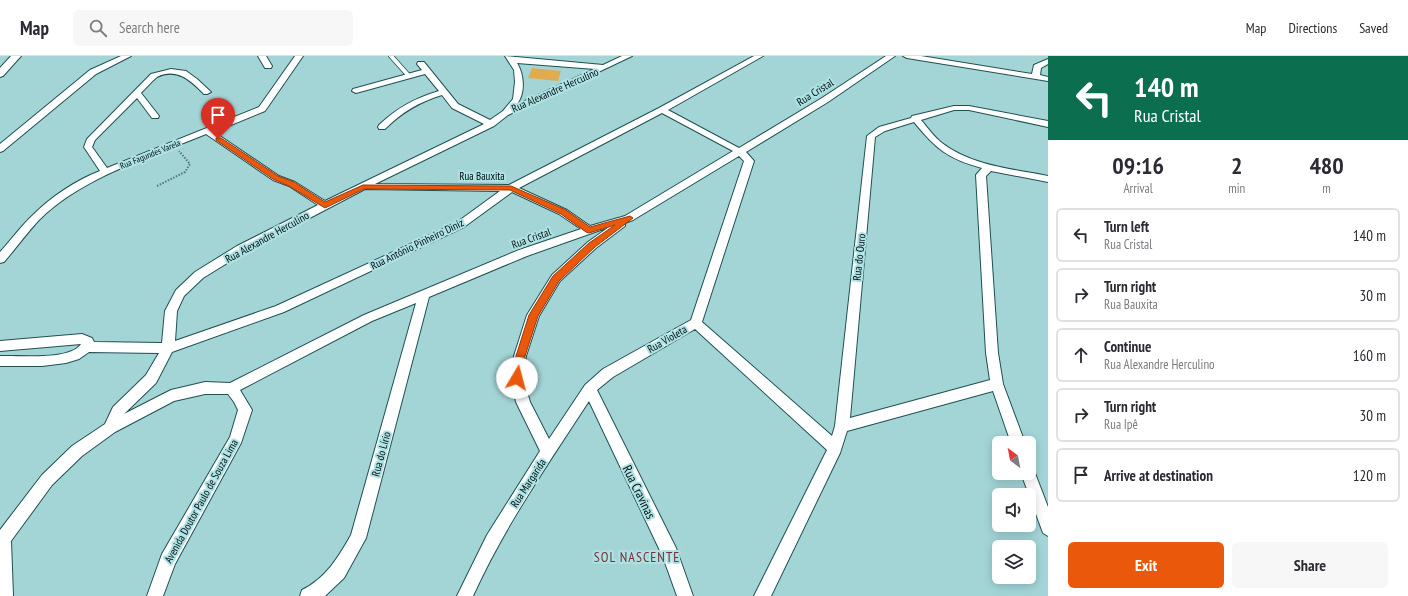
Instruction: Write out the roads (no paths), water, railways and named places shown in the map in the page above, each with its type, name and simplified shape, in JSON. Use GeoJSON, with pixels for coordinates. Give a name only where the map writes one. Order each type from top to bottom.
{"type":"FeatureCollection","features":[{"type":"Feature","properties":{"kind":"street"},"geometry":{"type":"LineString","coordinates":[[0,74],[16,56]]}},
{"type":"Feature","properties":{"kind":"street"},"geometry":{"type":"LineString","coordinates":[[0,149],[93,72],[127,56]]}},
{"type":"Feature","properties":{"kind":"street"},"geometry":{"type":"LineString","coordinates":[[262,56],[268,66]]}},
{"type":"Feature","properties":{"kind":"street","name":"Rua Fagundes Varela"},"geometry":{"type":"LineString","coordinates":[[0,259],[36,217],[61,197],[90,178],[262,109],[299,56]]}},
{"type":"Feature","properties":{"kind":"street","name":"Rua Alexandre Herculino"},"geometry":{"type":"LineString","coordinates":[[110,428],[118,412],[151,379],[168,348],[171,311],[180,293],[199,275],[241,250],[325,205],[491,124],[505,113],[628,56]]}},
{"type":"Feature","properties":{"kind":"street","name":"Rua Antônio Pinheiro Diniz"},"geometry":{"type":"LineString","coordinates":[[86,347],[168,348],[280,309],[460,225],[511,188],[662,110],[759,56]]}},
{"type":"Feature","properties":{"kind":"street","name":"Rua Cristal"},"geometry":{"type":"LineString","coordinates":[[231,389],[368,318],[424,294],[523,253],[589,230],[630,218],[825,100],[891,56]]}},
{"type":"Feature","properties":{"kind":"street"},"geometry":{"type":"LineString","coordinates":[[907,56],[1048,79]]}},
{"type":"Feature","properties":{"kind":"street"},"geometry":{"type":"LineString","coordinates":[[510,58],[606,67]]}},
{"type":"Feature","properties":{"kind":"street"},"geometry":{"type":"LineString","coordinates":[[505,113],[517,99],[518,70],[510,58]]}},
{"type":"Feature","properties":{"kind":"street"},"geometry":{"type":"LineString","coordinates":[[1037,67],[1048,61]]}},
{"type":"Feature","properties":{"kind":"street"},"geometry":{"type":"LineString","coordinates":[[356,91],[408,75],[424,67],[456,106],[491,124]]}},
{"type":"Feature","properties":{"kind":"street"},"geometry":{"type":"LineString","coordinates":[[1036,77],[1037,67]]}},
{"type":"Feature","properties":{"kind":"street"},"geometry":{"type":"LineString","coordinates":[[1037,67],[1048,70]]}},
{"type":"Feature","properties":{"kind":"street"},"geometry":{"type":"LineString","coordinates":[[105,172],[88,147],[91,139],[154,76],[165,71],[179,71],[186,73],[207,92]]}},
{"type":"Feature","properties":{"kind":"street"},"geometry":{"type":"LineString","coordinates":[[382,127],[404,108],[421,99],[444,92]]}},
{"type":"Feature","properties":{"kind":"street"},"geometry":{"type":"LineString","coordinates":[[137,93],[155,116]]}},
{"type":"Feature","properties":{"kind":"street"},"geometry":{"type":"LineString","coordinates":[[1048,124],[969,108],[954,108],[915,118],[939,145],[961,158],[988,166],[1048,179]]}},
{"type":"Feature","properties":{"kind":"street"},"geometry":{"type":"LineString","coordinates":[[662,110],[741,152]]}},
{"type":"Feature","properties":{"kind":"street","name":"Rua do Ouro"},"geometry":{"type":"LineString","coordinates":[[842,426],[871,136],[882,129],[915,118]]}},
{"type":"Feature","properties":{"kind":"street"},"geometry":{"type":"LineString","coordinates":[[207,131],[276,178],[292,184],[325,205]]}},
{"type":"Feature","properties":{"kind":"street","name":"Rua Violeta"},"geometry":{"type":"LineString","coordinates":[[548,452],[590,389],[608,373],[696,323],[749,161],[741,152]]}},
{"type":"Feature","properties":{"kind":"street"},"geometry":{"type":"LineString","coordinates":[[988,166],[982,175],[992,353],[996,384],[1015,436]]}},
{"type":"Feature","properties":{"kind":"street","name":"Rua Bauxita"},"geometry":{"type":"LineString","coordinates":[[363,187],[511,188],[563,212],[589,230]]}},
{"type":"Feature","properties":{"kind":"street","name":"Rua Margarida"},"geometry":{"type":"LineString","coordinates":[[465,596],[477,566],[518,497],[548,452],[523,402],[517,378],[520,356],[534,315],[556,278],[592,245],[630,218]]}},
{"type":"Feature","properties":{"kind":"street","name":"Rua do Lírio"},"geometry":{"type":"LineString","coordinates":[[308,596],[318,592],[337,574],[358,538],[424,294]]}},
{"type":"Feature","properties":{"kind":"street"},"geometry":{"type":"LineString","coordinates":[[696,323],[835,448]]}},
{"type":"Feature","properties":{"kind":"street"},"geometry":{"type":"LineString","coordinates":[[0,346],[82,339],[88,341],[86,347],[81,353],[69,358],[57,360],[0,361]]}},
{"type":"Feature","properties":{"kind":"street"},"geometry":{"type":"LineString","coordinates":[[762,596],[835,448],[842,426],[996,384]]}},
{"type":"Feature","properties":{"kind":"street"},"geometry":{"type":"LineString","coordinates":[[5,596],[2,541],[47,480],[77,451],[110,428],[171,396],[205,388],[231,389]]}},
{"type":"Feature","properties":{"kind":"street","name":"Avenida Doutor Paulo de Souza Lima"},"geometry":{"type":"LineString","coordinates":[[155,596],[168,560],[236,438],[245,410],[239,398],[231,389]]}},
{"type":"Feature","properties":{"kind":"street","name":"Rua Cravinas"},"geometry":{"type":"LineString","coordinates":[[590,389],[670,554],[685,596]]}},
{"type":"Feature","properties":{"kind":"street"},"geometry":{"type":"LineString","coordinates":[[1031,480],[1048,528]]}},
{"type":"Feature","properties":{"kind":"lane"},"geometry":{"type":"LineString","coordinates":[[391,56],[408,75]]}},
{"type":"Feature","properties":{"kind":"district","name":"SOL NASCENTE"},"geometry":{"type":"Point","coordinates":[637,557]}}]}
